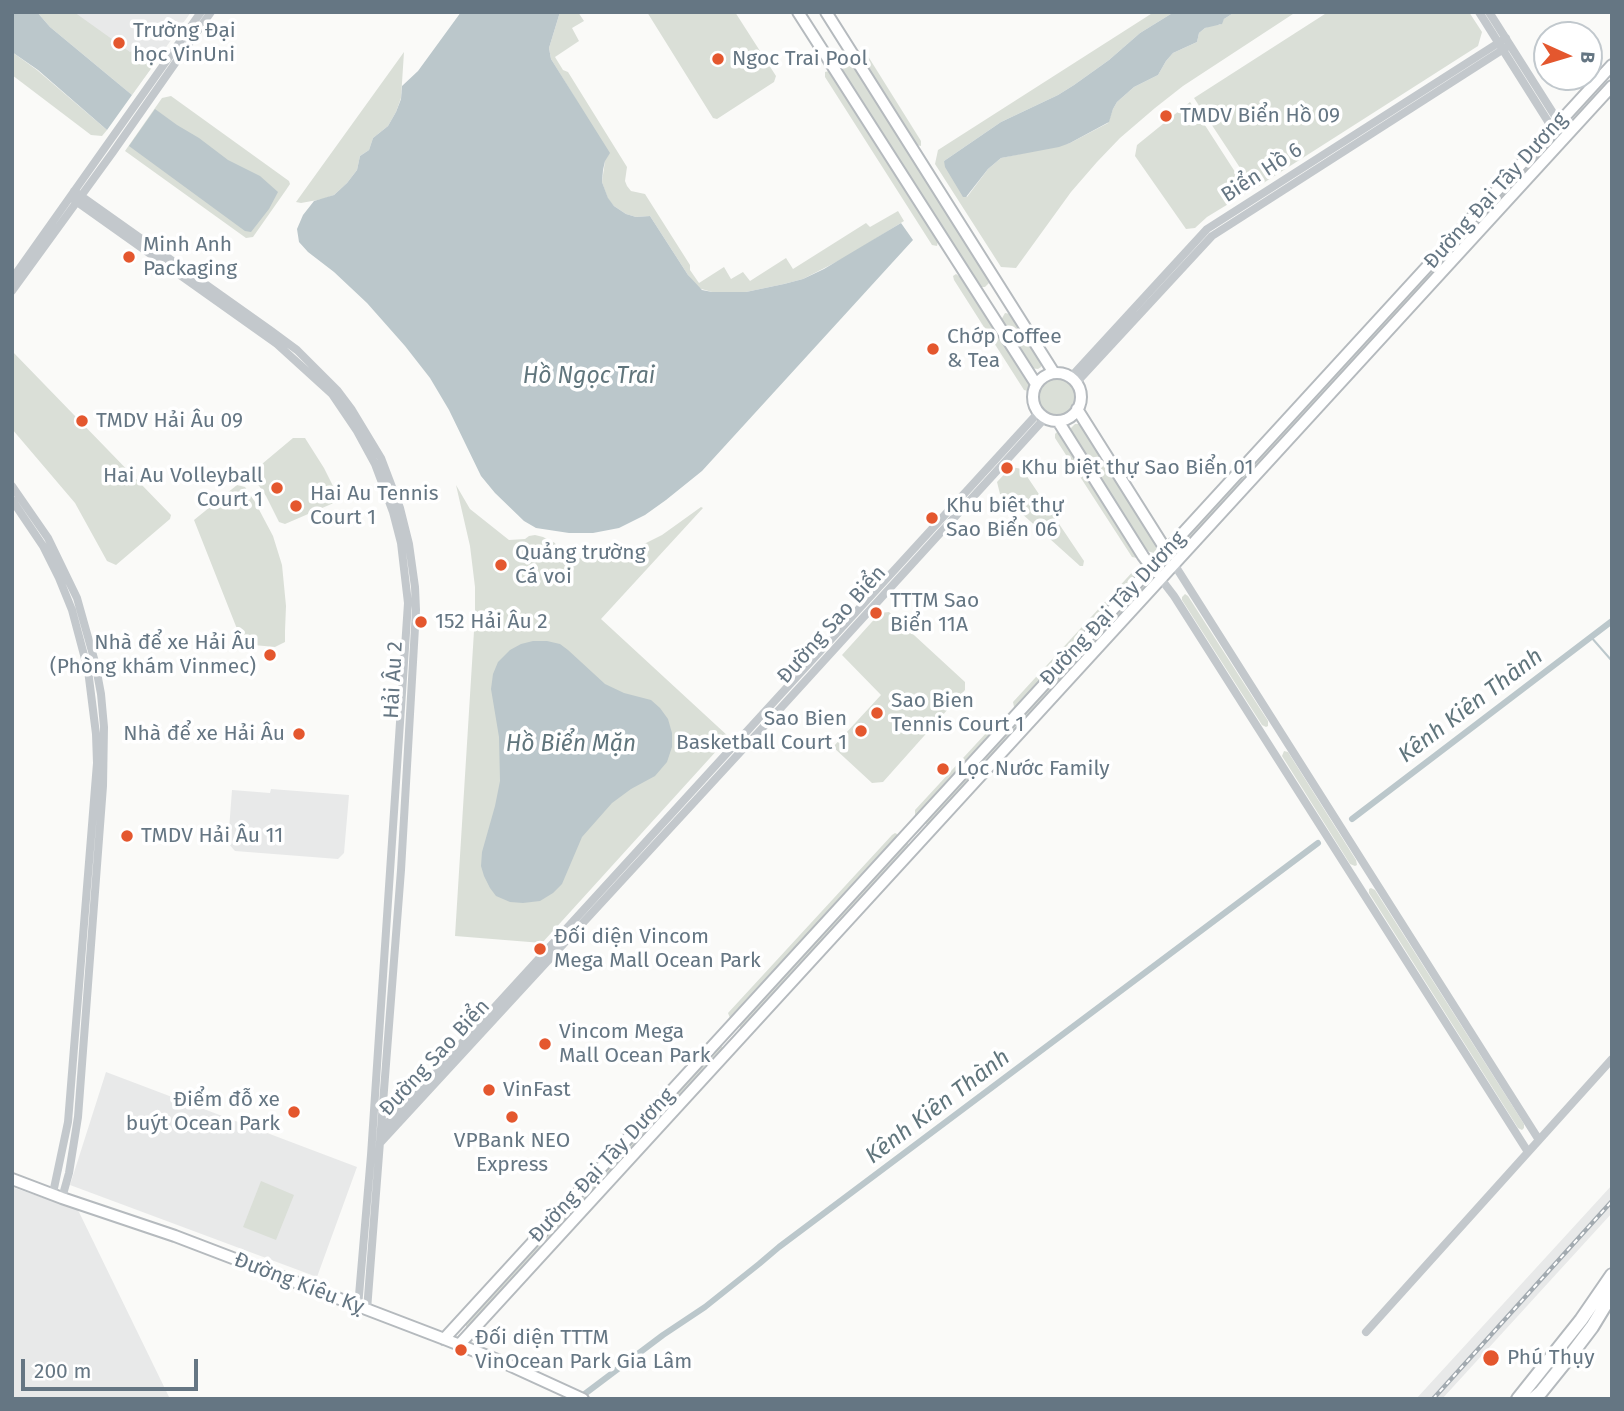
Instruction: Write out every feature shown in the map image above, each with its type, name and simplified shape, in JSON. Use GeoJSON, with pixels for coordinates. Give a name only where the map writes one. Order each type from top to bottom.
{"type":"FeatureCollection","features":[{"type":"Feature","properties":{"kind":"highway"},"geometry":{"type":"LineString","coordinates":[[1518,1399],[1575,1328],[1612,1275]]}},
{"type":"Feature","properties":{"kind":"highway"},"geometry":{"type":"LineString","coordinates":[[1534,1399],[1585,1337],[1612,1294]]}},
{"type":"Feature","properties":{"kind":"main road"},"geometry":{"type":"LineString","coordinates":[[798,12],[1036,384]]}},
{"type":"Feature","properties":{"kind":"main road"},"geometry":{"type":"LineString","coordinates":[[826,12],[1054,373]]}},
{"type":"Feature","properties":{"kind":"main road","name":"Đường Đại Tây Dương"},"geometry":{"type":"LineString","coordinates":[[444,1339],[1612,65]]}},
{"type":"Feature","properties":{"kind":"main road","name":"Đường Đại Tây Dương"},"geometry":{"type":"LineString","coordinates":[[459,1345],[1612,86]]}},
{"type":"Feature","properties":{"kind":"main road"},"geometry":{"type":"LineString","coordinates":[[1054,373],[1062,374],[1073,381],[1080,394],[1077,409],[1069,418],[1058,421],[1041,415],[1034,406],[1032,397],[1036,384],[1054,373]]}},
{"type":"Feature","properties":{"kind":"main road"},"geometry":{"type":"LineString","coordinates":[[1077,409],[1174,564]]}},
{"type":"Feature","properties":{"kind":"main road"},"geometry":{"type":"LineString","coordinates":[[1058,421],[1161,579]]}},
{"type":"Feature","properties":{"kind":"main road","name":"Đường Kiêu Kỵ"},"geometry":{"type":"LineString","coordinates":[[12,1179],[175,1236],[444,1339],[578,1396]]}},
{"type":"Feature","properties":{"kind":"street"},"geometry":{"type":"LineString","coordinates":[[12,291],[76,197],[103,151],[201,12]]}},
{"type":"Feature","properties":{"kind":"street"},"geometry":{"type":"LineString","coordinates":[[12,279],[76,197],[211,12]]}},
{"type":"Feature","properties":{"kind":"street"},"geometry":{"type":"LineString","coordinates":[[1479,12],[1504,44],[1564,138]]}},
{"type":"Feature","properties":{"kind":"street"},"geometry":{"type":"LineString","coordinates":[[1489,12],[1504,44]]}},
{"type":"Feature","properties":{"kind":"street","name":"Biển Hồ 6"},"geometry":{"type":"LineString","coordinates":[[1073,381],[1212,236],[1504,44]]}},
{"type":"Feature","properties":{"kind":"street","name":"Hải Âu 2"},"geometry":{"type":"LineString","coordinates":[[76,197],[297,350],[337,390],[352,410],[380,456],[400,508],[409,544],[416,610],[382,1129],[363,1309]]}},
{"type":"Feature","properties":{"kind":"street","name":"Hải Âu 2"},"geometry":{"type":"LineString","coordinates":[[76,197],[277,344],[332,394],[375,464],[393,512],[401,543],[408,603],[363,1309]]}},
{"type":"Feature","properties":{"kind":"street","name":"Đường Sao Biển"},"geometry":{"type":"LineString","coordinates":[[452,1059],[382,1129],[372,1135],[380,1143],[452,1059],[1041,415]]}},
{"type":"Feature","properties":{"kind":"street"},"geometry":{"type":"LineString","coordinates":[[12,485],[48,538],[76,598],[95,662],[104,727],[103,786],[78,1117],[69,1173],[58,1196]]}},
{"type":"Feature","properties":{"kind":"street"},"geometry":{"type":"LineString","coordinates":[[12,500],[43,546],[72,610],[88,670],[96,734],[97,763],[68,1122],[58,1196]]}},
{"type":"Feature","properties":{"kind":"street"},"geometry":{"type":"LineString","coordinates":[[1174,564],[1539,1140]]}},
{"type":"Feature","properties":{"kind":"street"},"geometry":{"type":"LineString","coordinates":[[1161,579],[1528,1152]]}},
{"type":"Feature","properties":{"kind":"street"},"geometry":{"type":"LineString","coordinates":[[1267,742],[1281,733]]}},
{"type":"Feature","properties":{"kind":"street"},"geometry":{"type":"LineString","coordinates":[[1356,881],[1370,873]]}},
{"type":"Feature","properties":{"kind":"street"},"geometry":{"type":"LineString","coordinates":[[1366,1332],[1612,1059]]}},
{"type":"Feature","properties":{"kind":"shaded area","name":"Trường Đại học VinUni"},"geometry":{"type":"Polygon","coordinates":[[[37,12],[191,12],[132,95],[37,12]]]}},
{"type":"Feature","properties":{"kind":"shaded area"},"geometry":{"type":"Polygon","coordinates":[[[37,12],[74,12],[130,52],[136,50],[139,45],[158,59],[132,95],[50,27],[37,12]]]}},
{"type":"Feature","properties":{"kind":"shaded area"},"geometry":{"type":"Polygon","coordinates":[[[560,12],[578,12],[584,21],[572,28],[579,41],[555,57],[563,70],[568,72],[627,167],[627,186],[631,191],[645,194],[699,283],[724,267],[731,279],[743,272],[750,281],[786,258],[793,269],[866,223],[870,227],[898,211],[904,221],[846,257],[803,279],[746,292],[712,292],[698,288],[650,216],[636,217],[626,214],[608,199],[602,182],[605,161],[575,98],[551,59],[549,48],[560,12]]]}},
{"type":"Feature","properties":{"kind":"shaded area"},"geometry":{"type":"Polygon","coordinates":[[[647,12],[735,12],[776,76],[774,82],[717,119],[713,118],[647,12]]]}},
{"type":"Feature","properties":{"kind":"shaded area"},"geometry":{"type":"Polygon","coordinates":[[[1154,12],[1174,12],[1140,33],[1074,85],[1001,122],[944,161],[967,197],[988,169],[1001,158],[1070,143],[1108,123],[1117,102],[1134,87],[1158,75],[1173,53],[1197,42],[1199,33],[1205,28],[1220,25],[1235,12],[1296,12],[1183,86],[1120,138],[1071,192],[1016,268],[1001,267],[935,164],[938,150],[1154,12]]]}},
{"type":"Feature","properties":{"kind":"shaded area"},"geometry":{"type":"Polygon","coordinates":[[[1328,12],[1469,12],[1482,32],[1478,46],[1254,189],[1194,98],[1328,12]]]}},
{"type":"Feature","properties":{"kind":"shaded area"},"geometry":{"type":"Polygon","coordinates":[[[861,50],[866,53],[921,141],[921,146],[916,145],[859,56],[861,50]]]}},
{"type":"Feature","properties":{"kind":"shaded area"},"geometry":{"type":"Polygon","coordinates":[[[12,52],[107,130],[102,136],[91,135],[12,75],[12,52]]]}},
{"type":"Feature","properties":{"kind":"shaded area"},"geometry":{"type":"Polygon","coordinates":[[[404,52],[401,98],[396,112],[388,126],[373,138],[369,150],[360,156],[357,170],[334,195],[296,202],[404,52]]]}},
{"type":"Feature","properties":{"kind":"shaded area"},"geometry":{"type":"Polygon","coordinates":[[[848,64],[855,68],[988,276],[989,283],[985,287],[980,287],[842,72],[843,67],[848,64]]]}},
{"type":"Feature","properties":{"kind":"shaded area"},"geometry":{"type":"Polygon","coordinates":[[[829,71],[938,241],[937,246],[932,245],[825,77],[825,72],[829,71]]]}},
{"type":"Feature","properties":{"kind":"shaded area"},"geometry":{"type":"Polygon","coordinates":[[[171,96],[289,181],[290,184],[253,237],[246,238],[125,151],[162,98],[171,96]]]}},
{"type":"Feature","properties":{"kind":"shaded area"},"geometry":{"type":"Polygon","coordinates":[[[1190,102],[1248,192],[1207,217],[1195,228],[1186,229],[1135,156],[1137,145],[1190,102]]]}},
{"type":"Feature","properties":{"kind":"shaded area"},"geometry":{"type":"Polygon","coordinates":[[[1550,140],[1553,142],[1181,548],[1179,545],[1550,140]]]}},
{"type":"Feature","properties":{"kind":"shaded area"},"geometry":{"type":"Polygon","coordinates":[[[956,274],[1030,386],[1028,391],[1024,390],[954,280],[953,276],[956,274]]]}},
{"type":"Feature","properties":{"kind":"shaded area"},"geometry":{"type":"Polygon","coordinates":[[[1005,313],[1011,314],[1041,360],[1041,367],[1038,369],[1030,368],[1001,320],[1005,313]]]}},
{"type":"Feature","properties":{"kind":"shaded area"},"geometry":{"type":"Polygon","coordinates":[[[12,351],[171,515],[170,519],[116,565],[107,561],[75,503],[12,429],[12,351]]]}},
{"type":"Feature","properties":{"kind":"shaded area"},"geometry":{"type":"Polygon","coordinates":[[[1057,379],[1070,384],[1075,397],[1070,410],[1057,415],[1044,410],[1039,397],[1044,384],[1057,379]]]}},
{"type":"Feature","properties":{"kind":"shaded area"},"geometry":{"type":"Polygon","coordinates":[[[1075,424],[1081,424],[1158,548],[1154,553],[1147,551],[1071,433],[1075,424]]]}},
{"type":"Feature","properties":{"kind":"shaded area"},"geometry":{"type":"Polygon","coordinates":[[[1057,432],[1137,558],[1132,557],[1055,438],[1057,432]]]}},
{"type":"Feature","properties":{"kind":"shaded area"},"geometry":{"type":"Polygon","coordinates":[[[293,438],[305,438],[337,494],[336,502],[285,524],[279,522],[255,480],[256,469],[293,438]]]}},
{"type":"Feature","properties":{"kind":"shaded area"},"geometry":{"type":"Polygon","coordinates":[[[1011,467],[1022,469],[1084,561],[1083,566],[1000,494],[997,482],[1011,467]]]}},
{"type":"Feature","properties":{"kind":"shaded area"},"geometry":{"type":"Polygon","coordinates":[[[237,485],[245,487],[255,502],[273,536],[282,565],[286,606],[285,642],[275,647],[243,644],[194,520],[237,485]]]}},
{"type":"Feature","properties":{"kind":"shaded area"},"geometry":{"type":"Polygon","coordinates":[[[456,485],[470,509],[509,540],[535,535],[543,537],[555,543],[559,553],[576,558],[588,559],[628,552],[662,535],[703,508],[601,619],[729,737],[542,943],[455,936],[475,615],[470,546],[456,485]]]}},
{"type":"Feature","properties":{"kind":"shaded area"},"geometry":{"type":"Polygon","coordinates":[[[1137,567],[1141,567],[1142,572],[1017,707],[1014,707],[1013,702],[1137,567]]]}},
{"type":"Feature","properties":{"kind":"shaded area"},"geometry":{"type":"Polygon","coordinates":[[[1147,579],[1150,580],[1150,585],[929,825],[926,824],[926,820],[1147,579]]]}},
{"type":"Feature","properties":{"kind":"shaded area"},"geometry":{"type":"Polygon","coordinates":[[[1185,594],[1268,721],[1268,726],[1262,725],[1182,600],[1185,594]]]}},
{"type":"Feature","properties":{"kind":"shaded area"},"geometry":{"type":"Polygon","coordinates":[[[889,612],[965,682],[965,690],[883,782],[872,783],[833,747],[881,695],[842,655],[880,613],[889,612]]]}},
{"type":"Feature","properties":{"kind":"shaded area"},"geometry":{"type":"Polygon","coordinates":[[[1000,718],[1003,718],[1003,723],[915,815],[915,810],[1000,718]]]}},
{"type":"Feature","properties":{"kind":"shaded area"},"geometry":{"type":"Polygon","coordinates":[[[1284,751],[1288,752],[1357,865],[1350,864],[1282,756],[1284,751]]]}},
{"type":"Feature","properties":{"kind":"shaded area"},"geometry":{"type":"Polygon","coordinates":[[[271,789],[349,795],[344,853],[338,859],[235,851],[228,843],[232,790],[270,793],[271,789]]]}},
{"type":"Feature","properties":{"kind":"shaded area"},"geometry":{"type":"Polygon","coordinates":[[[895,833],[898,837],[730,1018],[728,1013],[895,833]]]}},
{"type":"Feature","properties":{"kind":"shaded area"},"geometry":{"type":"Polygon","coordinates":[[[907,842],[909,846],[740,1028],[739,1024],[907,842]]]}},
{"type":"Feature","properties":{"kind":"shaded area"},"geometry":{"type":"Polygon","coordinates":[[[1371,888],[1375,890],[1524,1124],[1522,1130],[1518,1128],[1369,893],[1371,888]]]}},
{"type":"Feature","properties":{"kind":"shaded area"},"geometry":{"type":"Polygon","coordinates":[[[721,1045],[723,1049],[471,1325],[466,1327],[466,1321],[721,1045]]]}},
{"type":"Feature","properties":{"kind":"shaded area"},"geometry":{"type":"Polygon","coordinates":[[[106,1072],[357,1167],[317,1277],[70,1185],[106,1072]]]}},
{"type":"Feature","properties":{"kind":"shaded area"},"geometry":{"type":"Polygon","coordinates":[[[261,1181],[294,1195],[276,1240],[243,1227],[261,1181]]]}},
{"type":"Feature","properties":{"kind":"shaded area"},"geometry":{"type":"Polygon","coordinates":[[[1612,1185],[1612,1213],[1442,1399],[1416,1399],[1612,1185]]]}},
{"type":"Feature","properties":{"kind":"shaded area"},"geometry":{"type":"Polygon","coordinates":[[[12,1187],[78,1210],[170,1399],[12,1399],[12,1187]]]}},
{"type":"Feature","properties":{"kind":"water"},"geometry":{"type":"Polygon","coordinates":[[[12,12],[37,12],[50,27],[132,95],[107,130],[38,70],[12,52],[12,12]]]}},
{"type":"Feature","properties":{"kind":"water","name":"Hồ Ngọc Trai"},"geometry":{"type":"Polygon","coordinates":[[[461,12],[560,12],[549,48],[551,59],[610,153],[605,161],[602,182],[608,198],[626,214],[636,217],[650,216],[688,275],[702,290],[746,292],[803,279],[901,223],[913,240],[702,471],[645,515],[619,528],[593,533],[569,533],[536,528],[524,521],[481,476],[449,410],[430,378],[405,346],[367,303],[299,242],[297,229],[303,215],[314,201],[334,195],[347,183],[357,170],[360,156],[369,150],[373,138],[388,126],[396,112],[402,86],[418,71],[461,12]]]}},
{"type":"Feature","properties":{"kind":"water"},"geometry":{"type":"Polygon","coordinates":[[[1174,12],[1235,12],[1224,19],[1222,24],[1205,28],[1199,33],[1197,42],[1173,53],[1158,75],[1134,87],[1117,102],[1109,122],[1059,147],[1001,158],[988,169],[966,197],[963,197],[944,161],[1001,122],[1074,85],[1140,33],[1174,12]]]}},
{"type":"Feature","properties":{"kind":"water"},"geometry":{"type":"Polygon","coordinates":[[[155,109],[228,160],[260,176],[278,192],[251,232],[245,231],[129,146],[155,109]]]}},
{"type":"Feature","properties":{"kind":"water","name":"Hồ Biển Mặn"},"geometry":{"type":"Polygon","coordinates":[[[533,641],[560,644],[605,684],[624,693],[651,700],[668,719],[672,747],[667,762],[655,776],[612,803],[582,837],[562,884],[540,901],[523,903],[510,902],[496,896],[481,866],[500,781],[499,737],[491,689],[493,674],[498,662],[510,650],[533,641]]]}},
{"type":"Feature","properties":{"kind":"waterway","name":"Kênh Kiên Thành"},"geometry":{"type":"LineString","coordinates":[[1352,819],[1612,621]]}},
{"type":"Feature","properties":{"kind":"waterway"},"geometry":{"type":"LineString","coordinates":[[1591,637],[1612,661]]}},
{"type":"Feature","properties":{"kind":"waterway","name":"Kênh Kiên Thành"},"geometry":{"type":"LineString","coordinates":[[578,1399],[705,1307],[779,1247],[1318,843]]}},
{"type":"Feature","properties":{"kind":"railway"},"geometry":{"type":"LineString","coordinates":[[1433,1399],[1612,1201]]}},
{"type":"Feature","properties":{"kind":"place","name":"Trường Đại học VinUni"},"geometry":{"type":"Point","coordinates":[119,43]}},
{"type":"Feature","properties":{"kind":"place","name":"Ngoc Trai Pool"},"geometry":{"type":"Point","coordinates":[718,59]}},
{"type":"Feature","properties":{"kind":"place","name":"TMDV Biển Hồ 09"},"geometry":{"type":"Point","coordinates":[1166,116]}},
{"type":"Feature","properties":{"kind":"place","name":"Minh Anh Packaging"},"geometry":{"type":"Point","coordinates":[129,257]}},
{"type":"Feature","properties":{"kind":"place","name":"Chớp Coffee & Tea"},"geometry":{"type":"Point","coordinates":[933,349]}},
{"type":"Feature","properties":{"kind":"place","name":"TMDV Hải Âu 09"},"geometry":{"type":"Point","coordinates":[82,421]}},
{"type":"Feature","properties":{"kind":"place","name":"Khu biệt thự Sao Biển 01"},"geometry":{"type":"Point","coordinates":[1007,468]}},
{"type":"Feature","properties":{"kind":"place","name":"Hai Au Volleyball Court 1"},"geometry":{"type":"Point","coordinates":[277,488]}},
{"type":"Feature","properties":{"kind":"place","name":"Hai Au Tennis Court 1"},"geometry":{"type":"Point","coordinates":[296,506]}},
{"type":"Feature","properties":{"kind":"place","name":"Khu biệt thự Sao Biển 06"},"geometry":{"type":"Point","coordinates":[932,518]}},
{"type":"Feature","properties":{"kind":"place","name":"Quảng trường Cá voi"},"geometry":{"type":"Point","coordinates":[501,565]}},
{"type":"Feature","properties":{"kind":"place","name":"TTTM Sao Biển 11A"},"geometry":{"type":"Point","coordinates":[876,613]}},
{"type":"Feature","properties":{"kind":"place","name":"152 Hải Âu 2"},"geometry":{"type":"Point","coordinates":[421,622]}},
{"type":"Feature","properties":{"kind":"place","name":"Nhà để xe Hải Âu (Phòng khám Vinmec)"},"geometry":{"type":"Point","coordinates":[270,655]}},
{"type":"Feature","properties":{"kind":"place","name":"Sao Bien Tennis Court 1"},"geometry":{"type":"Point","coordinates":[877,713]}},
{"type":"Feature","properties":{"kind":"place","name":"Sao Bien Basketball Court 1"},"geometry":{"type":"Point","coordinates":[861,731]}},
{"type":"Feature","properties":{"kind":"place","name":"Nhà để xe Hải Âu"},"geometry":{"type":"Point","coordinates":[299,734]}},
{"type":"Feature","properties":{"kind":"place","name":"Lọc Nước Family"},"geometry":{"type":"Point","coordinates":[943,769]}},
{"type":"Feature","properties":{"kind":"place","name":"TMDV Hải Âu 11"},"geometry":{"type":"Point","coordinates":[127,836]}},
{"type":"Feature","properties":{"kind":"place","name":"Đối diện Vincom Mega Mall Ocean Park"},"geometry":{"type":"Point","coordinates":[540,949]}},
{"type":"Feature","properties":{"kind":"place","name":"Vincom Mega Mall Ocean Park"},"geometry":{"type":"Point","coordinates":[545,1044]}},
{"type":"Feature","properties":{"kind":"place","name":"VinFast"},"geometry":{"type":"Point","coordinates":[489,1090]}},
{"type":"Feature","properties":{"kind":"place","name":"Điểm đỗ xe buýt Ocean Park"},"geometry":{"type":"Point","coordinates":[294,1112]}},
{"type":"Feature","properties":{"kind":"place","name":"VPBank NEO Express"},"geometry":{"type":"Point","coordinates":[512,1117]}},
{"type":"Feature","properties":{"kind":"place","name":"Đối diện TTTM VinOcean Park Gia Lâm"},"geometry":{"type":"Point","coordinates":[461,1350]}},
{"type":"Feature","properties":{"kind":"place","name":"Phú Thụy"},"geometry":{"type":"Point","coordinates":[1491,1358]}}]}
